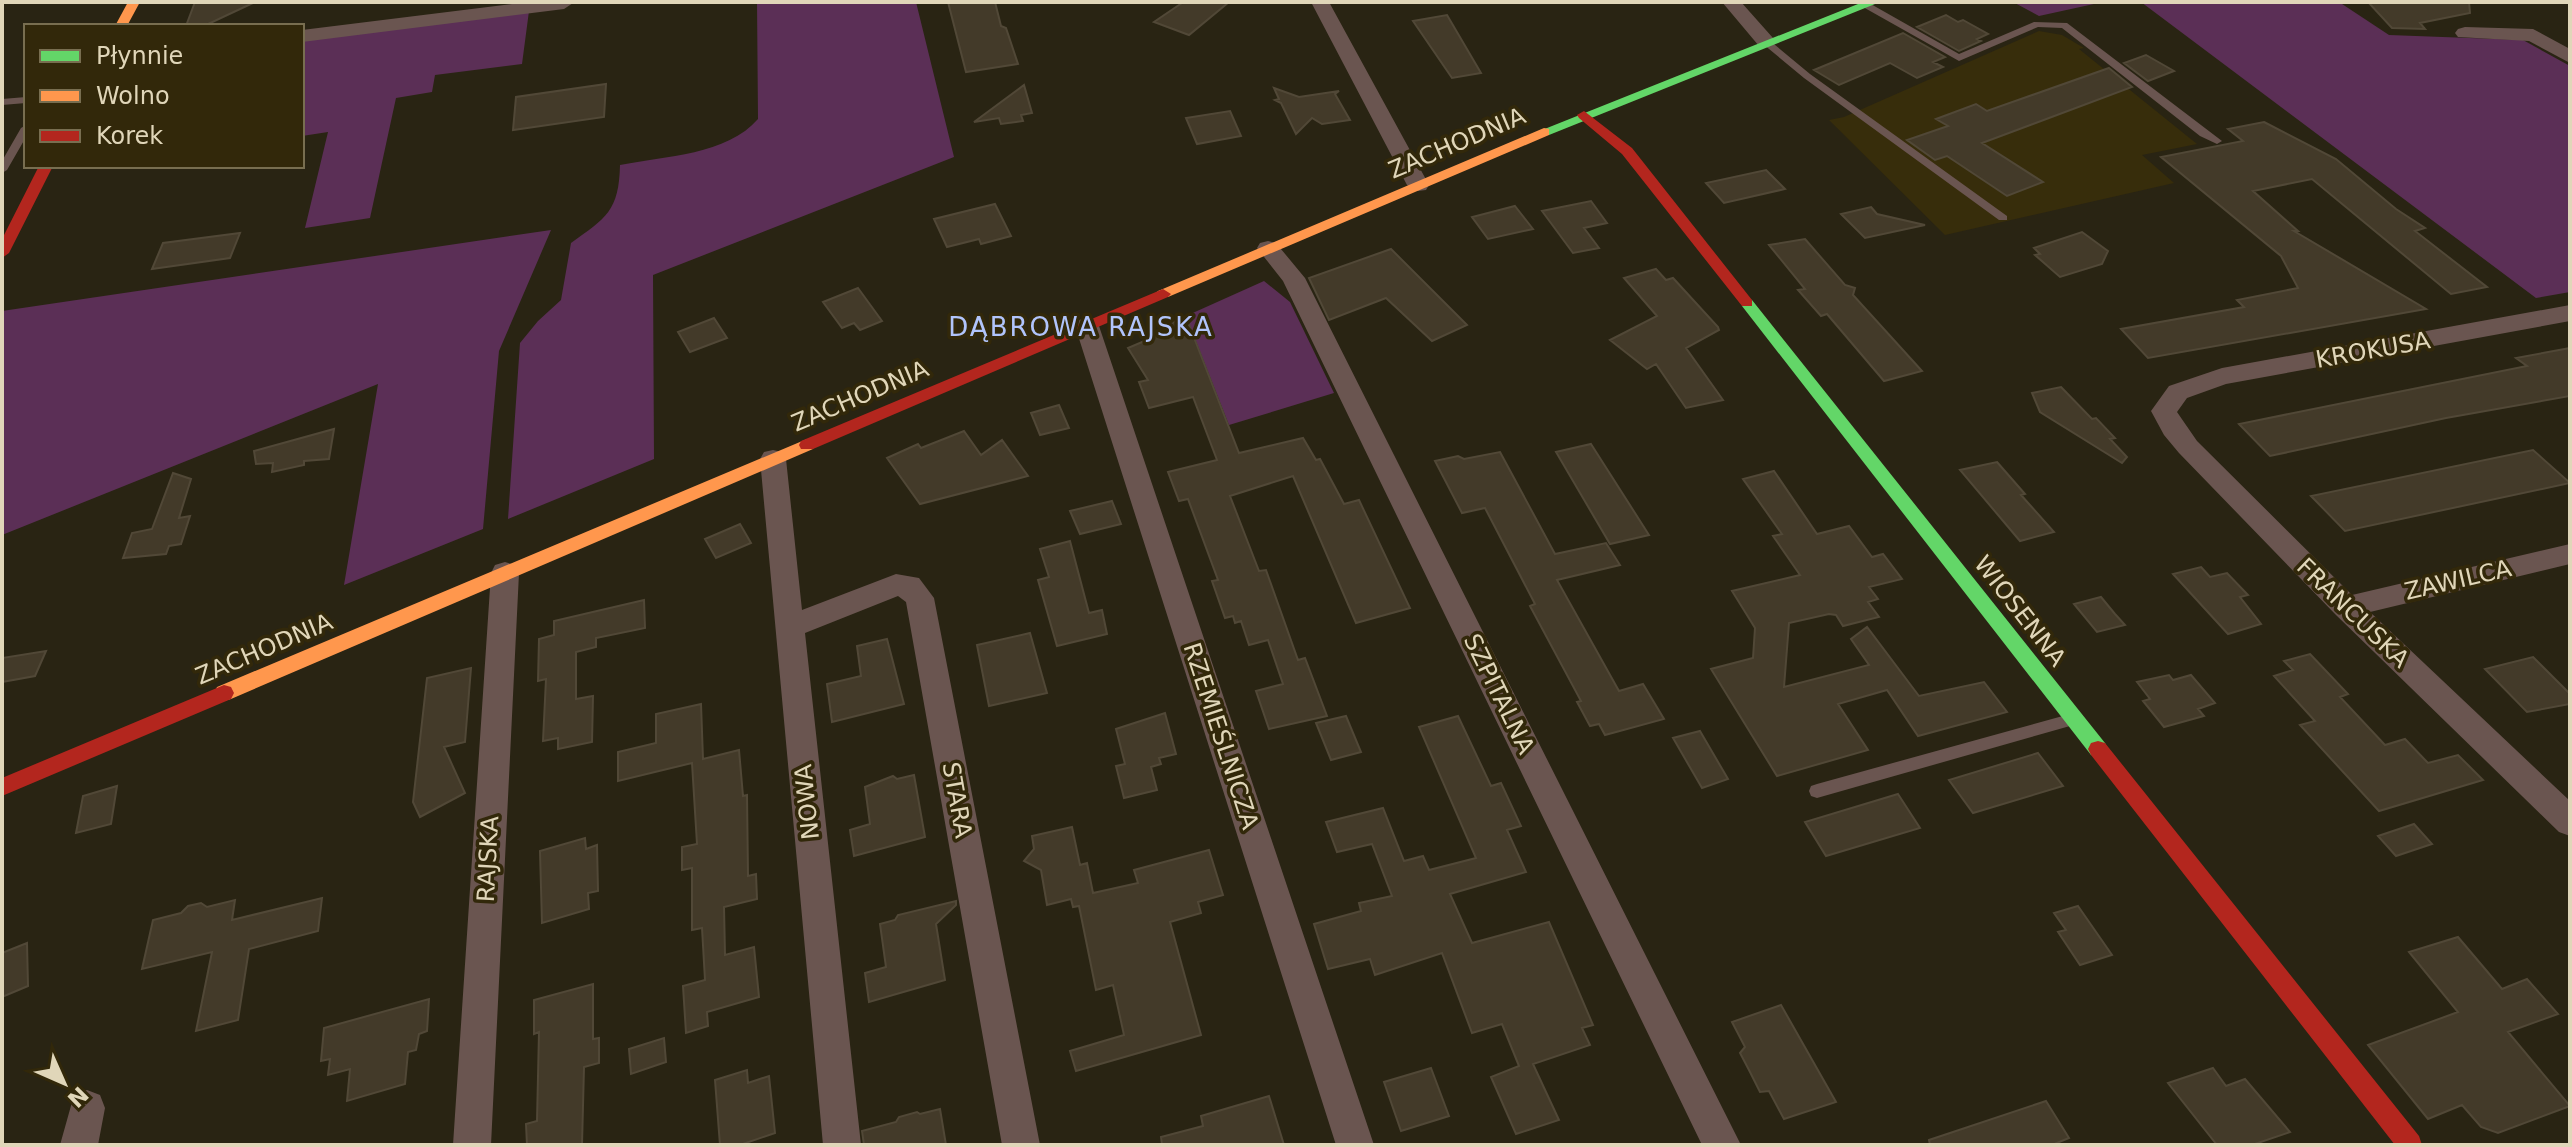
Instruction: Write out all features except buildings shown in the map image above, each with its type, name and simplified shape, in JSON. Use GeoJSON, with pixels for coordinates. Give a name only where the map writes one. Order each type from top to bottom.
{"type":"FeatureCollection","features":[{"type":"Feature","properties":{"kind":"street"},"geometry":{"type":"LineString","coordinates":[[122,24],[134,2]]}},
{"type":"Feature","properties":{"kind":"street"},"geometry":{"type":"LineString","coordinates":[[1320,2],[1418,185]]}},
{"type":"Feature","properties":{"kind":"street"},"geometry":{"type":"LineString","coordinates":[[1731,2],[1766,42]]}},
{"type":"Feature","properties":{"kind":"street"},"geometry":{"type":"LineString","coordinates":[[304,36],[564,3]]}},
{"type":"Feature","properties":{"kind":"street","name":"ZACHODNIA"},"geometry":{"type":"LineString","coordinates":[[2,787],[1584,115],[1870,3]]}},
{"type":"Feature","properties":{"kind":"street"},"geometry":{"type":"LineString","coordinates":[[2465,33],[2533,35],[2570,57]]}},
{"type":"Feature","properties":{"kind":"street","name":"WIOSENNA"},"geometry":{"type":"LineString","coordinates":[[1584,115],[1627,151],[2410,1145]]}},
{"type":"Feature","properties":{"kind":"street"},"geometry":{"type":"LineString","coordinates":[[3,248],[45,168]]}},
{"type":"Feature","properties":{"kind":"street","name":"SZPITALNA"},"geometry":{"type":"LineString","coordinates":[[1268,248],[1293,278],[1722,1145]]}},
{"type":"Feature","properties":{"kind":"street","name":"KROKUSA"},"geometry":{"type":"LineString","coordinates":[[2178,392],[2222,376],[2570,313]]}},
{"type":"Feature","properties":{"kind":"street","name":"RZEMIEŚLNICZA"},"geometry":{"type":"LineString","coordinates":[[1087,326],[1355,1145]]}},
{"type":"Feature","properties":{"kind":"street","name":"FRANCUSKA"},"geometry":{"type":"LineString","coordinates":[[2178,392],[2164,411],[2173,429],[2346,607],[2570,822]]}},
{"type":"Feature","properties":{"kind":"street","name":"NOWA"},"geometry":{"type":"LineString","coordinates":[[773,459],[842,1145]]}},
{"type":"Feature","properties":{"kind":"street","name":"ZAWILCA"},"geometry":{"type":"LineString","coordinates":[[2346,607],[2570,554]]}},
{"type":"Feature","properties":{"kind":"street","name":"RAJSKA"},"geometry":{"type":"LineString","coordinates":[[472,1145],[505,573]]}},
{"type":"Feature","properties":{"kind":"street","name":"STARA"},"geometry":{"type":"LineString","coordinates":[[789,627],[896,585],[909,586],[920,598],[1021,1145]]}},
{"type":"Feature","properties":{"kind":"street"},"geometry":{"type":"LineString","coordinates":[[79,1145],[87,1108]]}},
{"type":"Feature","properties":{"kind":"lane"},"geometry":{"type":"LineString","coordinates":[[1870,3],[1959,58],[2037,24],[2064,25],[2217,141]]}},
{"type":"Feature","properties":{"kind":"lane"},"geometry":{"type":"LineString","coordinates":[[1766,42],[1807,76],[2003,218]]}},
{"type":"Feature","properties":{"kind":"lane"},"geometry":{"type":"LineString","coordinates":[[2,102],[24,100]]}},
{"type":"Feature","properties":{"kind":"lane"},"geometry":{"type":"LineString","coordinates":[[2,170],[8,151],[24,131]]}},
{"type":"Feature","properties":{"kind":"lane"},"geometry":{"type":"LineString","coordinates":[[1817,791],[2074,718]]}},
{"type":"Feature","properties":{"kind":"shaded area"},"geometry":{"type":"Polygon","coordinates":[[[757,2],[916,2],[954,157],[653,275],[654,459],[508,519],[520,343],[561,300],[571,243],[608,212],[617,193],[620,165],[713,147],[745,131],[758,119],[757,2]]]}},
{"type":"Feature","properties":{"kind":"shaded area"},"geometry":{"type":"Polygon","coordinates":[[[2013,2],[2103,2],[2039,16],[2013,2]]]}},
{"type":"Feature","properties":{"kind":"shaded area"},"geometry":{"type":"Polygon","coordinates":[[[2141,2],[2339,2],[2389,35],[2523,40],[2570,66],[2570,292],[2536,298],[2141,2]]]}},
{"type":"Feature","properties":{"kind":"shaded area"},"geometry":{"type":"Polygon","coordinates":[[[529,11],[522,64],[435,75],[432,92],[396,98],[370,218],[305,228],[328,132],[304,136],[304,40],[529,11]]]}},
{"type":"Feature","properties":{"kind":"shaded area"},"geometry":{"type":"Polygon","coordinates":[[[2039,31],[2062,35],[2084,48],[2079,49],[2197,144],[2142,155],[2174,183],[1945,235],[1829,120],[1844,117],[2039,31]]]}},
{"type":"Feature","properties":{"kind":"shaded area"},"geometry":{"type":"Polygon","coordinates":[[[551,230],[499,351],[483,529],[344,585],[378,384],[2,535],[2,311],[551,230]]]}},
{"type":"Feature","properties":{"kind":"shaded area"},"geometry":{"type":"Polygon","coordinates":[[[1264,281],[1290,302],[1334,393],[1229,425],[1186,316],[1264,281]]]}},
{"type":"Feature","properties":{"kind":"traffic: fast"},"geometry":{"type":"LineString","coordinates":[[1544,132],[1874,2]]}},
{"type":"Feature","properties":{"kind":"traffic: fast"},"geometry":{"type":"LineString","coordinates":[[1747,303],[2098,749]]}},
{"type":"Feature","properties":{"kind":"traffic: slow"},"geometry":{"type":"LineString","coordinates":[[122,24],[134,2]]}},
{"type":"Feature","properties":{"kind":"traffic: slow"},"geometry":{"type":"LineString","coordinates":[[1163,294],[1544,132]]}},
{"type":"Feature","properties":{"kind":"traffic: slow"},"geometry":{"type":"LineString","coordinates":[[224,693],[807,445]]}},
{"type":"Feature","properties":{"kind":"traffic: jam"},"geometry":{"type":"LineString","coordinates":[[1584,115],[1627,151],[1747,303]]}},
{"type":"Feature","properties":{"kind":"traffic: jam"},"geometry":{"type":"LineString","coordinates":[[2,253],[45,168]]}},
{"type":"Feature","properties":{"kind":"traffic: jam"},"geometry":{"type":"LineString","coordinates":[[807,445],[1163,294]]}},
{"type":"Feature","properties":{"kind":"traffic: jam"},"geometry":{"type":"LineString","coordinates":[[2,787],[224,693]]}},
{"type":"Feature","properties":{"kind":"traffic: jam"},"geometry":{"type":"LineString","coordinates":[[2098,749],[2410,1145]]}},
{"type":"Feature","properties":{"kind":"district","name":"DĄBROWA RAJSKA"},"geometry":{"type":"Point","coordinates":[1081,327]}}]}
